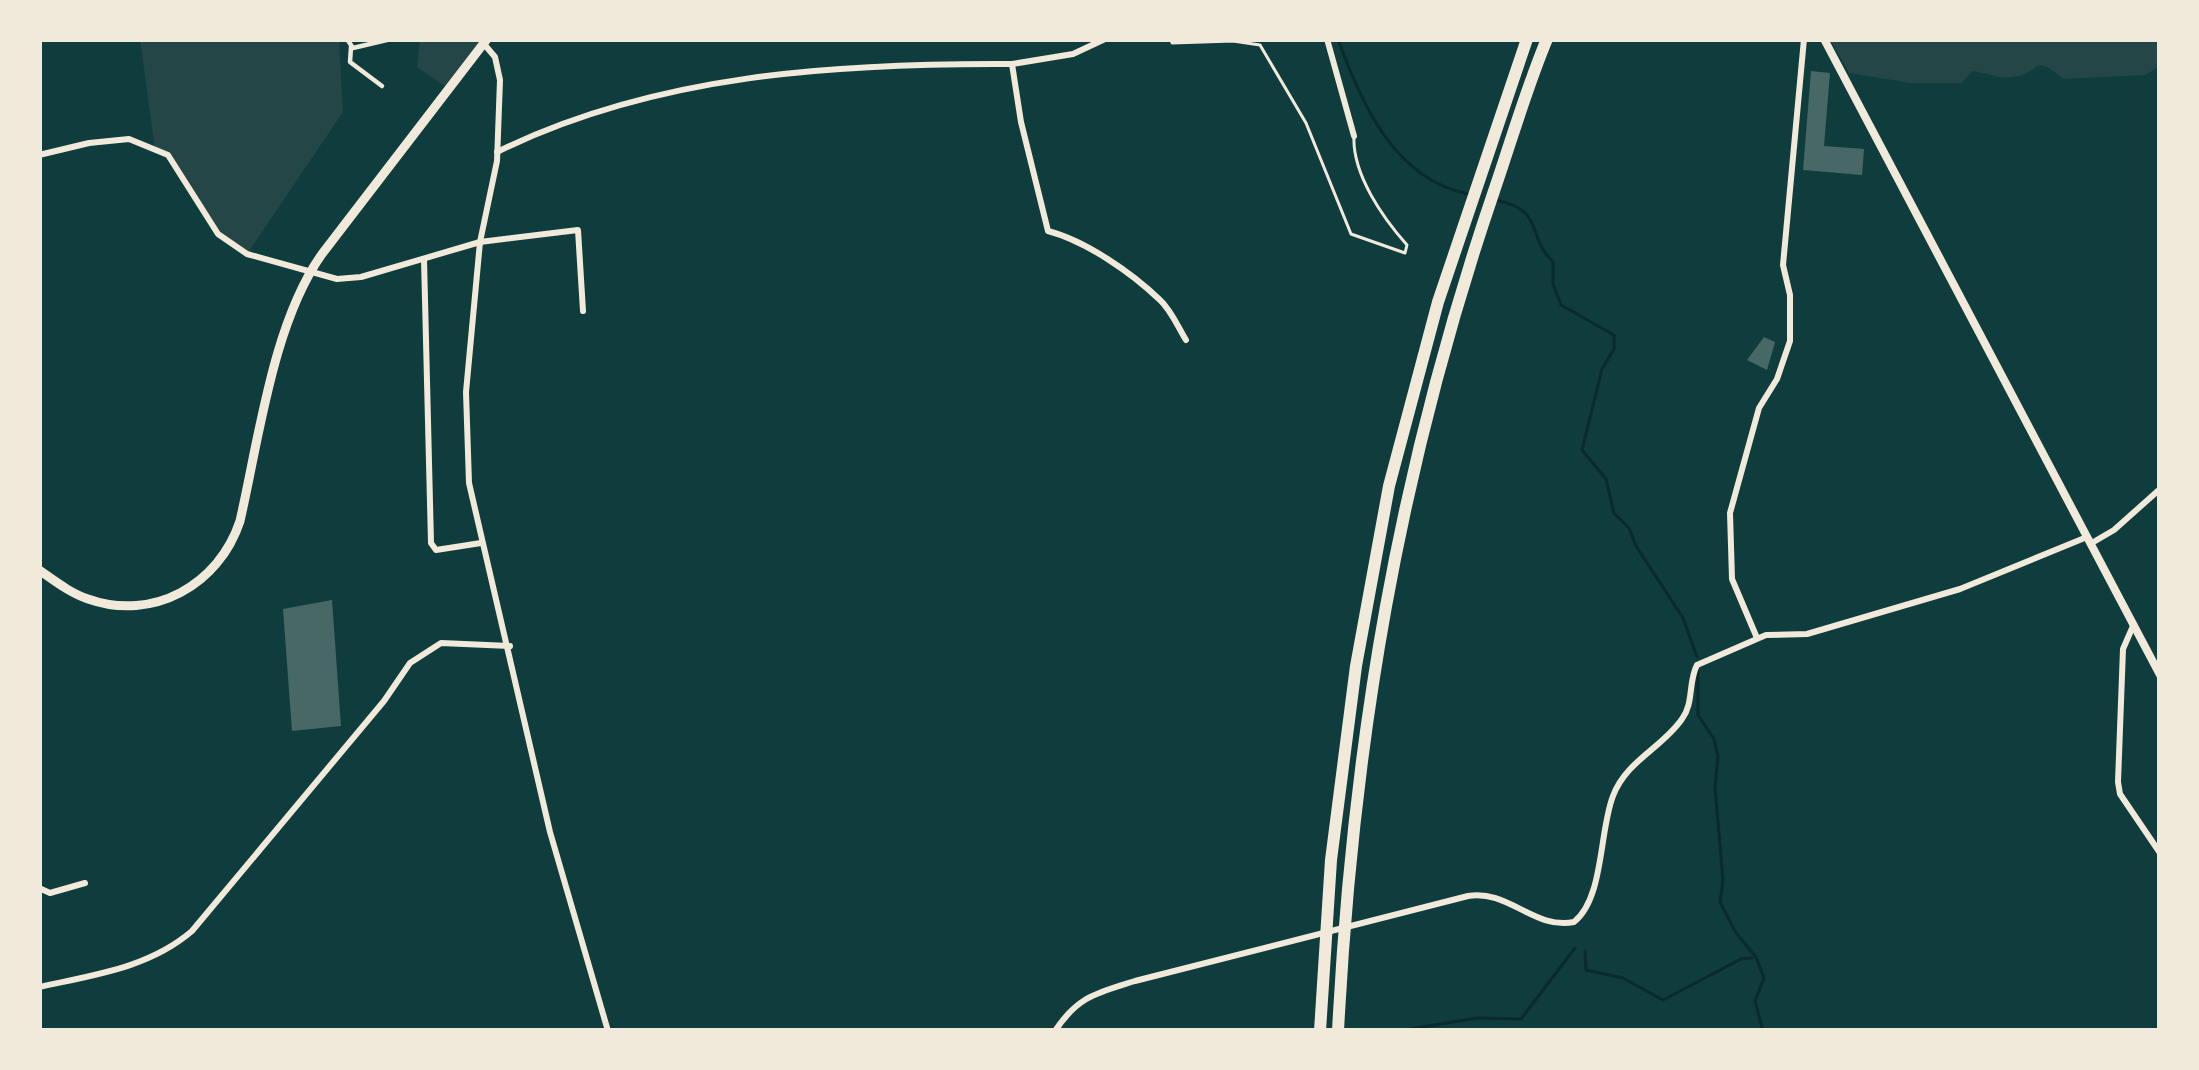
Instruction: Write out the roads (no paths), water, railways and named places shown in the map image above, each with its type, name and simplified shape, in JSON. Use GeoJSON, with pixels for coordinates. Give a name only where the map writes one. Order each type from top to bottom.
{"type":"FeatureCollection","features":[{"type":"Feature","properties":{"kind":"highway"},"geometry":{"type":"LineString","coordinates":[[1320,1031],[1331,860],[1356,666],[1389,486],[1438,302],[1526,41]]}},
{"type":"Feature","properties":{"kind":"highway"},"geometry":{"type":"LineString","coordinates":[[1338,1031],[1350,854],[1374,669],[1407,491],[1455,307],[1544,45]]}},
{"type":"Feature","properties":{"kind":"main road"},"geometry":{"type":"LineString","coordinates":[[39,570],[88,599],[130,606],[172,597],[210,572],[236,532],[289,316],[308,273],[486,42]]}},
{"type":"Feature","properties":{"kind":"street"},"geometry":{"type":"LineString","coordinates":[[347,39],[350,62],[382,86]]}},
{"type":"Feature","properties":{"kind":"street"},"geometry":{"type":"LineString","coordinates":[[351,46],[391,39]]}},
{"type":"Feature","properties":{"kind":"street"},"geometry":{"type":"LineString","coordinates":[[497,152],[591,112],[748,78],[940,64],[1012,64],[1072,54],[1106,39]]}},
{"type":"Feature","properties":{"kind":"street"},"geometry":{"type":"LineString","coordinates":[[1327,39],[1354,136]]}},
{"type":"Feature","properties":{"kind":"street"},"geometry":{"type":"LineString","coordinates":[[1757,638],[1732,580],[1730,512],[1759,408],[1777,379],[1790,341],[1790,295],[1783,265],[1804,39]]}},
{"type":"Feature","properties":{"kind":"street"},"geometry":{"type":"LineString","coordinates":[[1824,39],[2160,675]]}},
{"type":"Feature","properties":{"kind":"street"},"geometry":{"type":"LineString","coordinates":[[486,42],[499,70],[497,152],[481,242],[466,392],[469,483],[550,832],[608,1031]]}},
{"type":"Feature","properties":{"kind":"street"},"geometry":{"type":"LineString","coordinates":[[1012,64],[1048,231],[1106,260],[1162,302],[1186,340]]}},
{"type":"Feature","properties":{"kind":"street"},"geometry":{"type":"LineString","coordinates":[[41,154],[129,139],[168,154],[218,234],[247,254],[337,279],[361,277],[481,242],[578,230],[583,311]]}},
{"type":"Feature","properties":{"kind":"street"},"geometry":{"type":"LineString","coordinates":[[424,259],[431,543],[436,550],[481,543]]}},
{"type":"Feature","properties":{"kind":"street"},"geometry":{"type":"LineString","coordinates":[[1055,1031],[1069,1009],[1084,998],[1135,981],[1487,893],[1550,922],[1574,922],[1587,907],[1608,812],[1622,780],[1681,721],[1697,665],[1757,638],[1807,634],[1960,589],[2089,541],[2127,520],[2160,490]]}},
{"type":"Feature","properties":{"kind":"street"},"geometry":{"type":"LineString","coordinates":[[2134,625],[2123,649],[2118,782],[2120,794],[2160,854]]}},
{"type":"Feature","properties":{"kind":"street"},"geometry":{"type":"LineString","coordinates":[[39,987],[125,967],[170,950],[192,931],[410,664],[441,643],[510,646]]}},
{"type":"Feature","properties":{"kind":"street"},"geometry":{"type":"LineString","coordinates":[[39,888],[50,893],[85,883]]}},
{"type":"Feature","properties":{"kind":"lane"},"geometry":{"type":"LineString","coordinates":[[1171,39],[1172,43],[1260,45],[1306,123],[1351,234],[1405,253],[1407,245],[1388,224],[1367,184],[1353,150],[1354,136]]}},
{"type":"Feature","properties":{"kind":"waterway"},"geometry":{"type":"LineString","coordinates":[[1338,39],[1370,112],[1400,155],[1442,186],[1468,194]]}},
{"type":"Feature","properties":{"kind":"waterway"},"geometry":{"type":"LineString","coordinates":[[1495,200],[1511,204],[1528,217],[1553,262],[1553,284],[1561,305],[1614,335],[1614,349],[1602,369],[1582,450],[1606,479],[1614,513],[1629,528],[1683,618],[1697,657]]}},
{"type":"Feature","properties":{"kind":"waterway"},"geometry":{"type":"LineString","coordinates":[[1698,670],[1698,715],[1714,739],[1718,757],[1720,902],[1764,978],[1755,1001],[1763,1031]]}},
{"type":"Feature","properties":{"kind":"waterway"},"geometry":{"type":"LineString","coordinates":[[1398,1031],[1477,1018],[1521,1019],[1575,948]]}},
{"type":"Feature","properties":{"kind":"waterway"},"geometry":{"type":"LineString","coordinates":[[1585,951],[1586,970],[1623,978],[1663,1000],[1741,959],[1752,958]]}}]}
